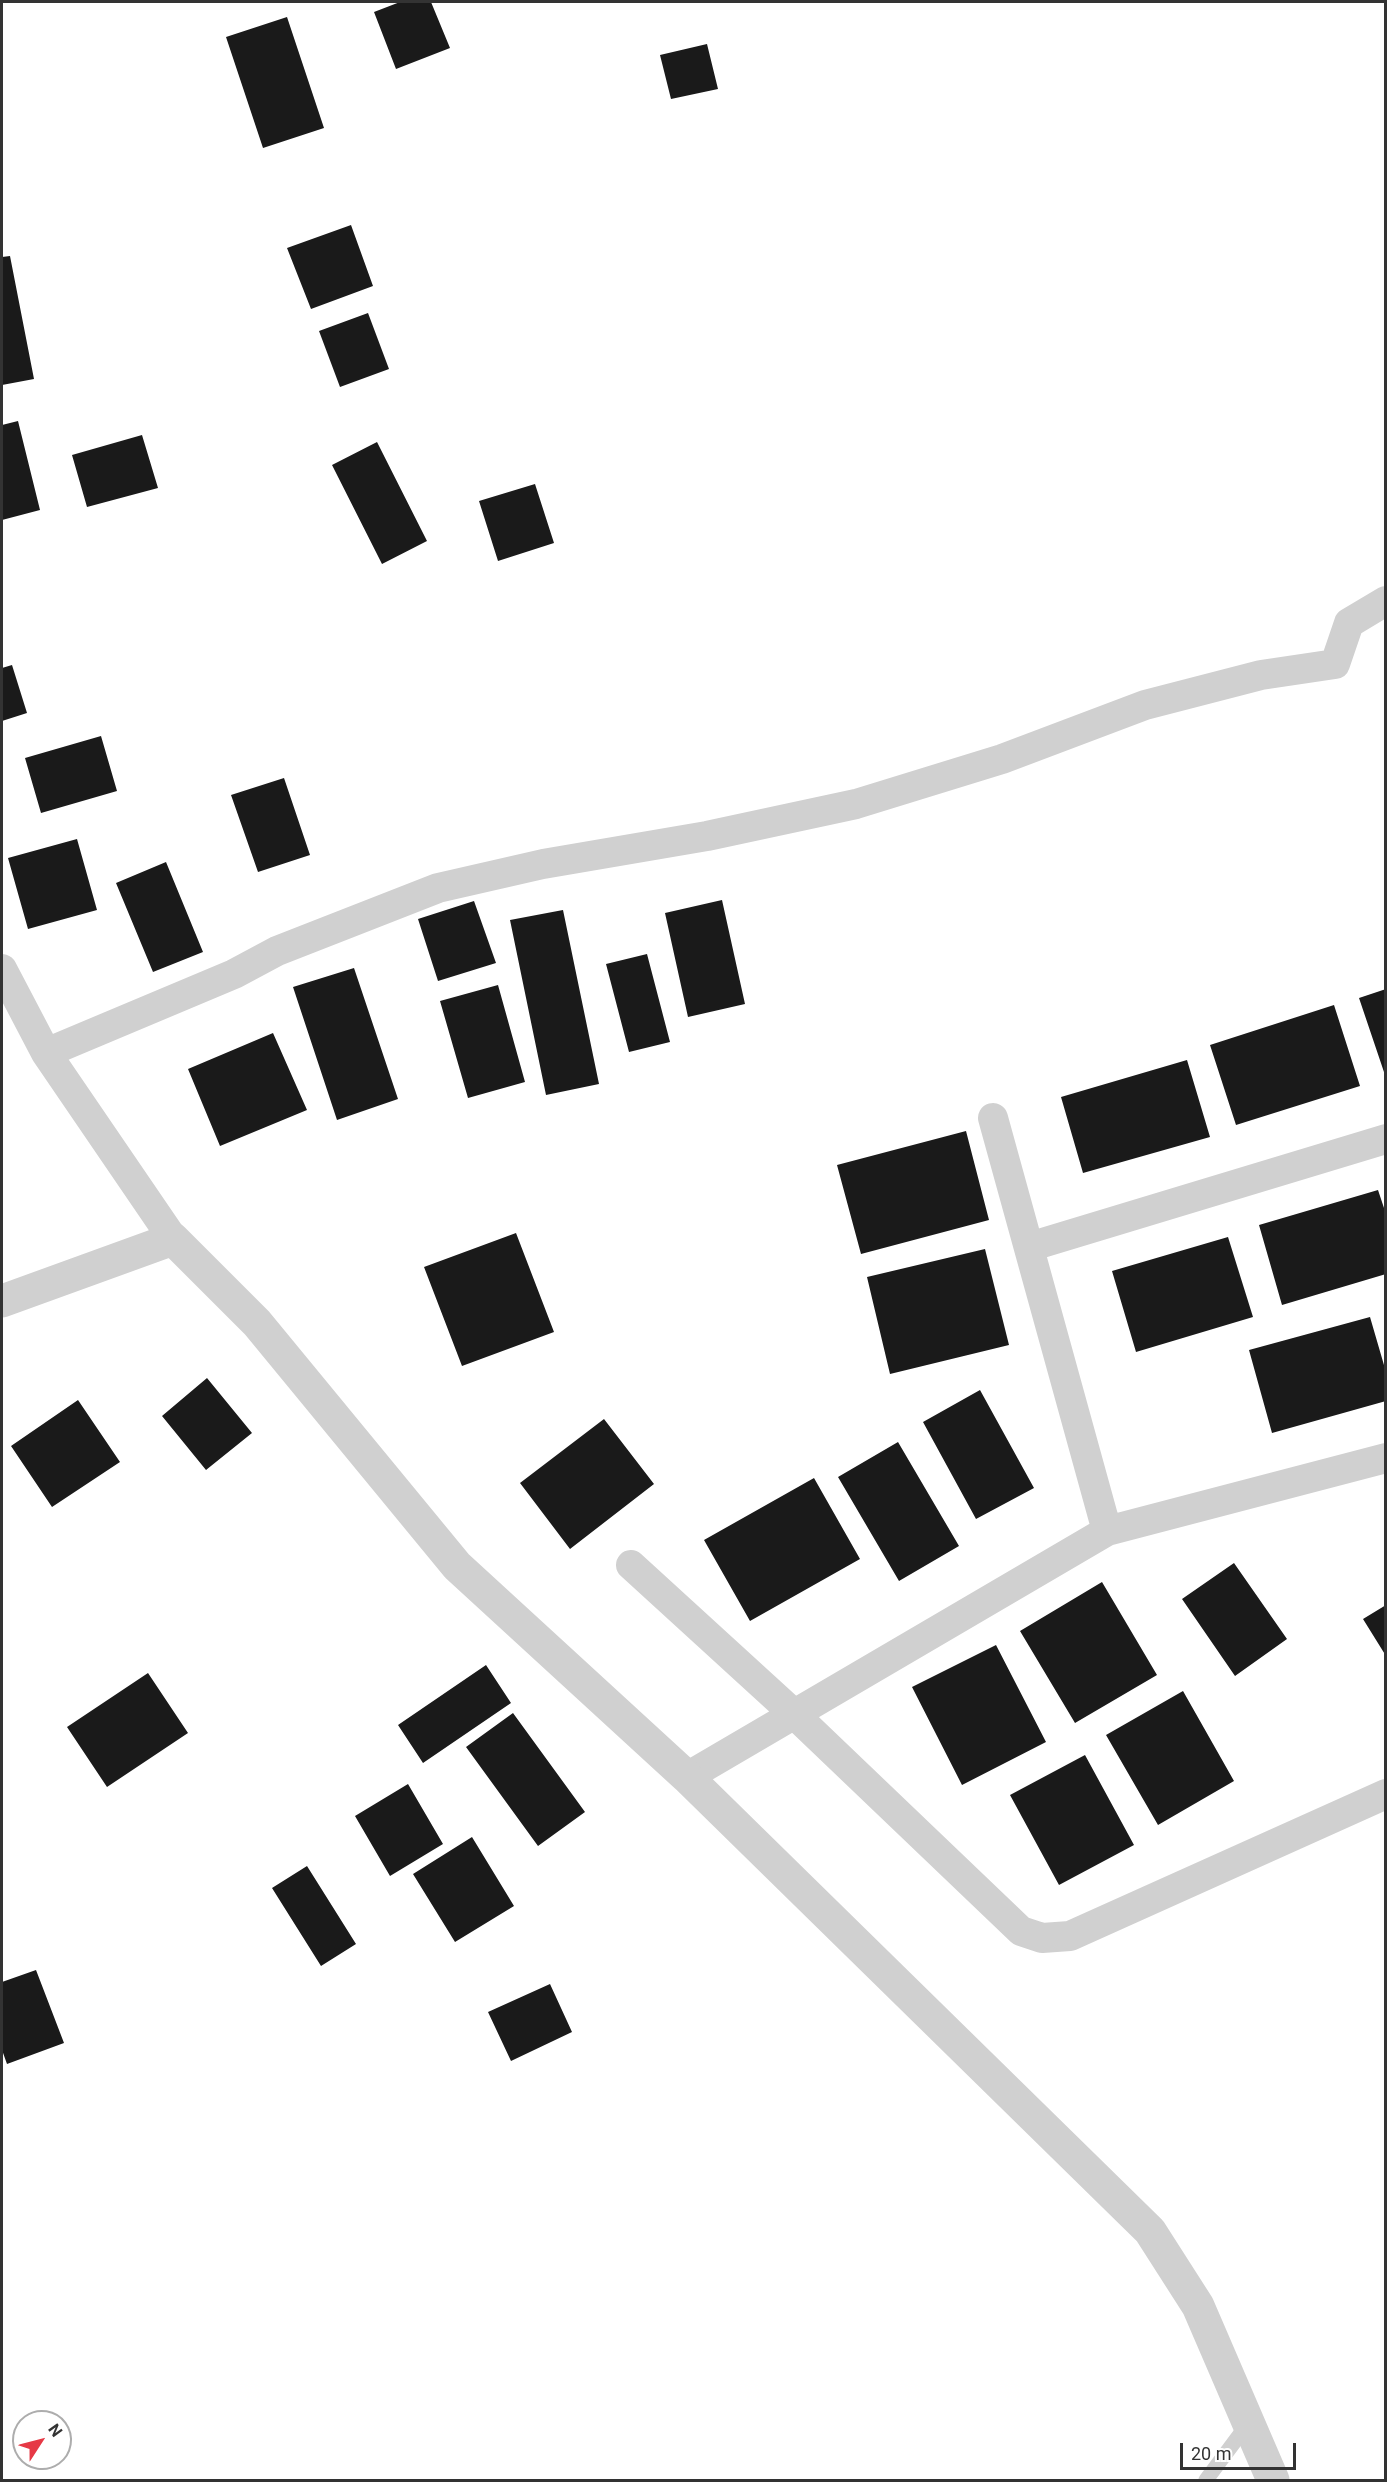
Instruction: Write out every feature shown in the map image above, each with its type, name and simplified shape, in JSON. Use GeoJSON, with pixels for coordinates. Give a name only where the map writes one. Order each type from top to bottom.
{"type":"FeatureCollection","features":[{"type":"Feature","properties":{"kind":"street"},"geometry":{"type":"LineString","coordinates":[[46,1053],[234,974],[278,951],[438,888],[543,864],[707,836],[856,804],[1002,759],[1145,705],[1261,675],[1335,664],[1350,623],[1386,601]]}},
{"type":"Feature","properties":{"kind":"street"},"geometry":{"type":"LineString","coordinates":[[2,969],[46,1053],[173,1239],[257,1323],[457,1566],[687,1777],[1149,2231],[1198,2306],[1247,2425],[1273,2481]]}},
{"type":"Feature","properties":{"kind":"street"},"geometry":{"type":"LineString","coordinates":[[993,1118],[1107,1531]]}},
{"type":"Feature","properties":{"kind":"street"},"geometry":{"type":"LineString","coordinates":[[1029,1247],[1386,1139]]}},
{"type":"Feature","properties":{"kind":"street"},"geometry":{"type":"LineString","coordinates":[[2,1301],[173,1239]]}},
{"type":"Feature","properties":{"kind":"street"},"geometry":{"type":"LineString","coordinates":[[687,1777],[1107,1531],[1386,1458]]}},
{"type":"Feature","properties":{"kind":"street"},"geometry":{"type":"LineString","coordinates":[[632,1565],[793,1713],[1021,1931],[1042,1938],[1070,1936],[1386,1794]]}},
{"type":"Feature","properties":{"kind":"lane"},"geometry":{"type":"LineString","coordinates":[[1206,2481],[1247,2425]]}},
{"type":"Feature","properties":{"kind":"building"},"geometry":{"type":"Polygon","coordinates":[[[400,2],[431,2],[450,48],[396,69],[374,12],[400,2]]]}},
{"type":"Feature","properties":{"kind":"building"},"geometry":{"type":"Polygon","coordinates":[[[287,17],[324,128],[263,148],[226,37],[287,17]]]}},
{"type":"Feature","properties":{"kind":"building"},"geometry":{"type":"Polygon","coordinates":[[[707,44],[718,89],[671,99],[660,55],[707,44]]]}},
{"type":"Feature","properties":{"kind":"building"},"geometry":{"type":"Polygon","coordinates":[[[351,225],[373,286],[311,309],[287,248],[351,225]]]}},
{"type":"Feature","properties":{"kind":"building"},"geometry":{"type":"Polygon","coordinates":[[[10,256],[34,379],[2,385],[2,257],[10,256]]]}},
{"type":"Feature","properties":{"kind":"building"},"geometry":{"type":"Polygon","coordinates":[[[368,313],[389,369],[340,387],[319,331],[368,313]]]}},
{"type":"Feature","properties":{"kind":"building"},"geometry":{"type":"Polygon","coordinates":[[[18,421],[40,510],[2,520],[2,425],[18,421]]]}},
{"type":"Feature","properties":{"kind":"building"},"geometry":{"type":"Polygon","coordinates":[[[142,435],[158,488],[87,507],[72,455],[142,435]]]}},
{"type":"Feature","properties":{"kind":"building"},"geometry":{"type":"Polygon","coordinates":[[[377,442],[427,541],[382,564],[332,465],[377,442]]]}},
{"type":"Feature","properties":{"kind":"building"},"geometry":{"type":"Polygon","coordinates":[[[535,484],[554,543],[498,561],[479,501],[535,484]]]}},
{"type":"Feature","properties":{"kind":"building"},"geometry":{"type":"Polygon","coordinates":[[[12,665],[27,713],[2,721],[2,668],[12,665]]]}},
{"type":"Feature","properties":{"kind":"building"},"geometry":{"type":"Polygon","coordinates":[[[101,736],[117,791],[41,813],[25,758],[101,736]]]}},
{"type":"Feature","properties":{"kind":"building"},"geometry":{"type":"Polygon","coordinates":[[[284,778],[310,855],[258,872],[231,795],[284,778]]]}},
{"type":"Feature","properties":{"kind":"building"},"geometry":{"type":"Polygon","coordinates":[[[77,839],[97,910],[28,929],[8,858],[77,839]]]}},
{"type":"Feature","properties":{"kind":"building"},"geometry":{"type":"Polygon","coordinates":[[[166,862],[203,952],[153,972],[116,883],[166,862]]]}},
{"type":"Feature","properties":{"kind":"building"},"geometry":{"type":"Polygon","coordinates":[[[722,900],[745,1004],[688,1017],[665,913],[722,900]]]}},
{"type":"Feature","properties":{"kind":"building"},"geometry":{"type":"Polygon","coordinates":[[[474,901],[496,963],[438,981],[418,919],[474,901]]]}},
{"type":"Feature","properties":{"kind":"building"},"geometry":{"type":"Polygon","coordinates":[[[563,910],[599,1084],[546,1095],[510,920],[563,910]]]}},
{"type":"Feature","properties":{"kind":"building"},"geometry":{"type":"Polygon","coordinates":[[[647,954],[670,1042],[629,1052],[606,964],[647,954]]]}},
{"type":"Feature","properties":{"kind":"building"},"geometry":{"type":"Polygon","coordinates":[[[354,968],[398,1099],[337,1120],[293,987],[354,968]]]}},
{"type":"Feature","properties":{"kind":"building"},"geometry":{"type":"Polygon","coordinates":[[[498,985],[525,1082],[468,1098],[440,1001],[498,985]]]}},
{"type":"Feature","properties":{"kind":"building"},"geometry":{"type":"Polygon","coordinates":[[[1386,989],[1386,1075],[1385,1075],[1359,998],[1386,989]]]}},
{"type":"Feature","properties":{"kind":"building"},"geometry":{"type":"Polygon","coordinates":[[[1334,1005],[1360,1086],[1236,1125],[1210,1045],[1334,1005]]]}},
{"type":"Feature","properties":{"kind":"building"},"geometry":{"type":"Polygon","coordinates":[[[273,1033],[307,1110],[220,1146],[188,1069],[273,1033]]]}},
{"type":"Feature","properties":{"kind":"building"},"geometry":{"type":"Polygon","coordinates":[[[1187,1060],[1210,1137],[1083,1173],[1061,1097],[1187,1060]]]}},
{"type":"Feature","properties":{"kind":"building"},"geometry":{"type":"Polygon","coordinates":[[[966,1131],[989,1220],[861,1254],[837,1165],[966,1131]]]}},
{"type":"Feature","properties":{"kind":"building"},"geometry":{"type":"Polygon","coordinates":[[[1378,1190],[1386,1214],[1386,1274],[1282,1305],[1259,1225],[1378,1190]]]}},
{"type":"Feature","properties":{"kind":"building"},"geometry":{"type":"Polygon","coordinates":[[[516,1233],[554,1332],[462,1366],[424,1267],[516,1233]]]}},
{"type":"Feature","properties":{"kind":"building"},"geometry":{"type":"Polygon","coordinates":[[[1228,1237],[1253,1317],[1136,1352],[1112,1271],[1228,1237]]]}},
{"type":"Feature","properties":{"kind":"building"},"geometry":{"type":"Polygon","coordinates":[[[985,1249],[1009,1345],[890,1374],[867,1277],[985,1249]]]}},
{"type":"Feature","properties":{"kind":"building"},"geometry":{"type":"Polygon","coordinates":[[[1370,1317],[1386,1372],[1386,1401],[1272,1433],[1249,1350],[1370,1317]]]}},
{"type":"Feature","properties":{"kind":"building"},"geometry":{"type":"Polygon","coordinates":[[[207,1378],[252,1433],[206,1470],[162,1416],[207,1378]]]}},
{"type":"Feature","properties":{"kind":"building"},"geometry":{"type":"Polygon","coordinates":[[[980,1390],[1034,1488],[976,1519],[923,1422],[980,1390]]]}},
{"type":"Feature","properties":{"kind":"building"},"geometry":{"type":"Polygon","coordinates":[[[78,1400],[120,1462],[52,1507],[11,1446],[78,1400]]]}},
{"type":"Feature","properties":{"kind":"building"},"geometry":{"type":"Polygon","coordinates":[[[604,1419],[654,1484],[570,1549],[520,1483],[604,1419]]]}},
{"type":"Feature","properties":{"kind":"building"},"geometry":{"type":"Polygon","coordinates":[[[898,1442],[959,1546],[899,1581],[838,1477],[898,1442]]]}},
{"type":"Feature","properties":{"kind":"building"},"geometry":{"type":"Polygon","coordinates":[[[814,1478],[860,1559],[750,1621],[704,1540],[814,1478]]]}},
{"type":"Feature","properties":{"kind":"building"},"geometry":{"type":"Polygon","coordinates":[[[1234,1563],[1287,1639],[1235,1676],[1182,1599],[1234,1563]]]}},
{"type":"Feature","properties":{"kind":"building"},"geometry":{"type":"Polygon","coordinates":[[[1102,1582],[1157,1675],[1075,1723],[1020,1631],[1102,1582]]]}},
{"type":"Feature","properties":{"kind":"building"},"geometry":{"type":"Polygon","coordinates":[[[1386,1605],[1386,1656],[1363,1619],[1386,1605]]]}},
{"type":"Feature","properties":{"kind":"building"},"geometry":{"type":"Polygon","coordinates":[[[996,1645],[1046,1742],[962,1785],[912,1687],[996,1645]]]}},
{"type":"Feature","properties":{"kind":"building"},"geometry":{"type":"Polygon","coordinates":[[[486,1665],[511,1703],[423,1763],[398,1725],[486,1665]]]}},
{"type":"Feature","properties":{"kind":"building"},"geometry":{"type":"Polygon","coordinates":[[[148,1673],[188,1733],[107,1787],[67,1727],[148,1673]]]}},
{"type":"Feature","properties":{"kind":"building"},"geometry":{"type":"Polygon","coordinates":[[[1183,1691],[1234,1781],[1158,1825],[1106,1735],[1183,1691]]]}},
{"type":"Feature","properties":{"kind":"building"},"geometry":{"type":"Polygon","coordinates":[[[513,1713],[585,1812],[538,1846],[466,1747],[513,1713]]]}},
{"type":"Feature","properties":{"kind":"building"},"geometry":{"type":"Polygon","coordinates":[[[1085,1755],[1134,1845],[1059,1885],[1010,1795],[1085,1755]]]}},
{"type":"Feature","properties":{"kind":"building"},"geometry":{"type":"Polygon","coordinates":[[[408,1784],[443,1844],[390,1876],[355,1816],[408,1784]]]}},
{"type":"Feature","properties":{"kind":"building"},"geometry":{"type":"Polygon","coordinates":[[[472,1837],[514,1906],[455,1942],[413,1874],[472,1837]]]}},
{"type":"Feature","properties":{"kind":"building"},"geometry":{"type":"Polygon","coordinates":[[[307,1866],[356,1944],[321,1966],[272,1888],[307,1866]]]}},
{"type":"Feature","properties":{"kind":"building"},"geometry":{"type":"Polygon","coordinates":[[[36,1970],[64,2043],[7,2064],[2,2050],[2,1982],[36,1970]]]}},
{"type":"Feature","properties":{"kind":"building"},"geometry":{"type":"Polygon","coordinates":[[[550,1984],[572,2032],[511,2061],[488,2012],[550,1984]]]}}]}
